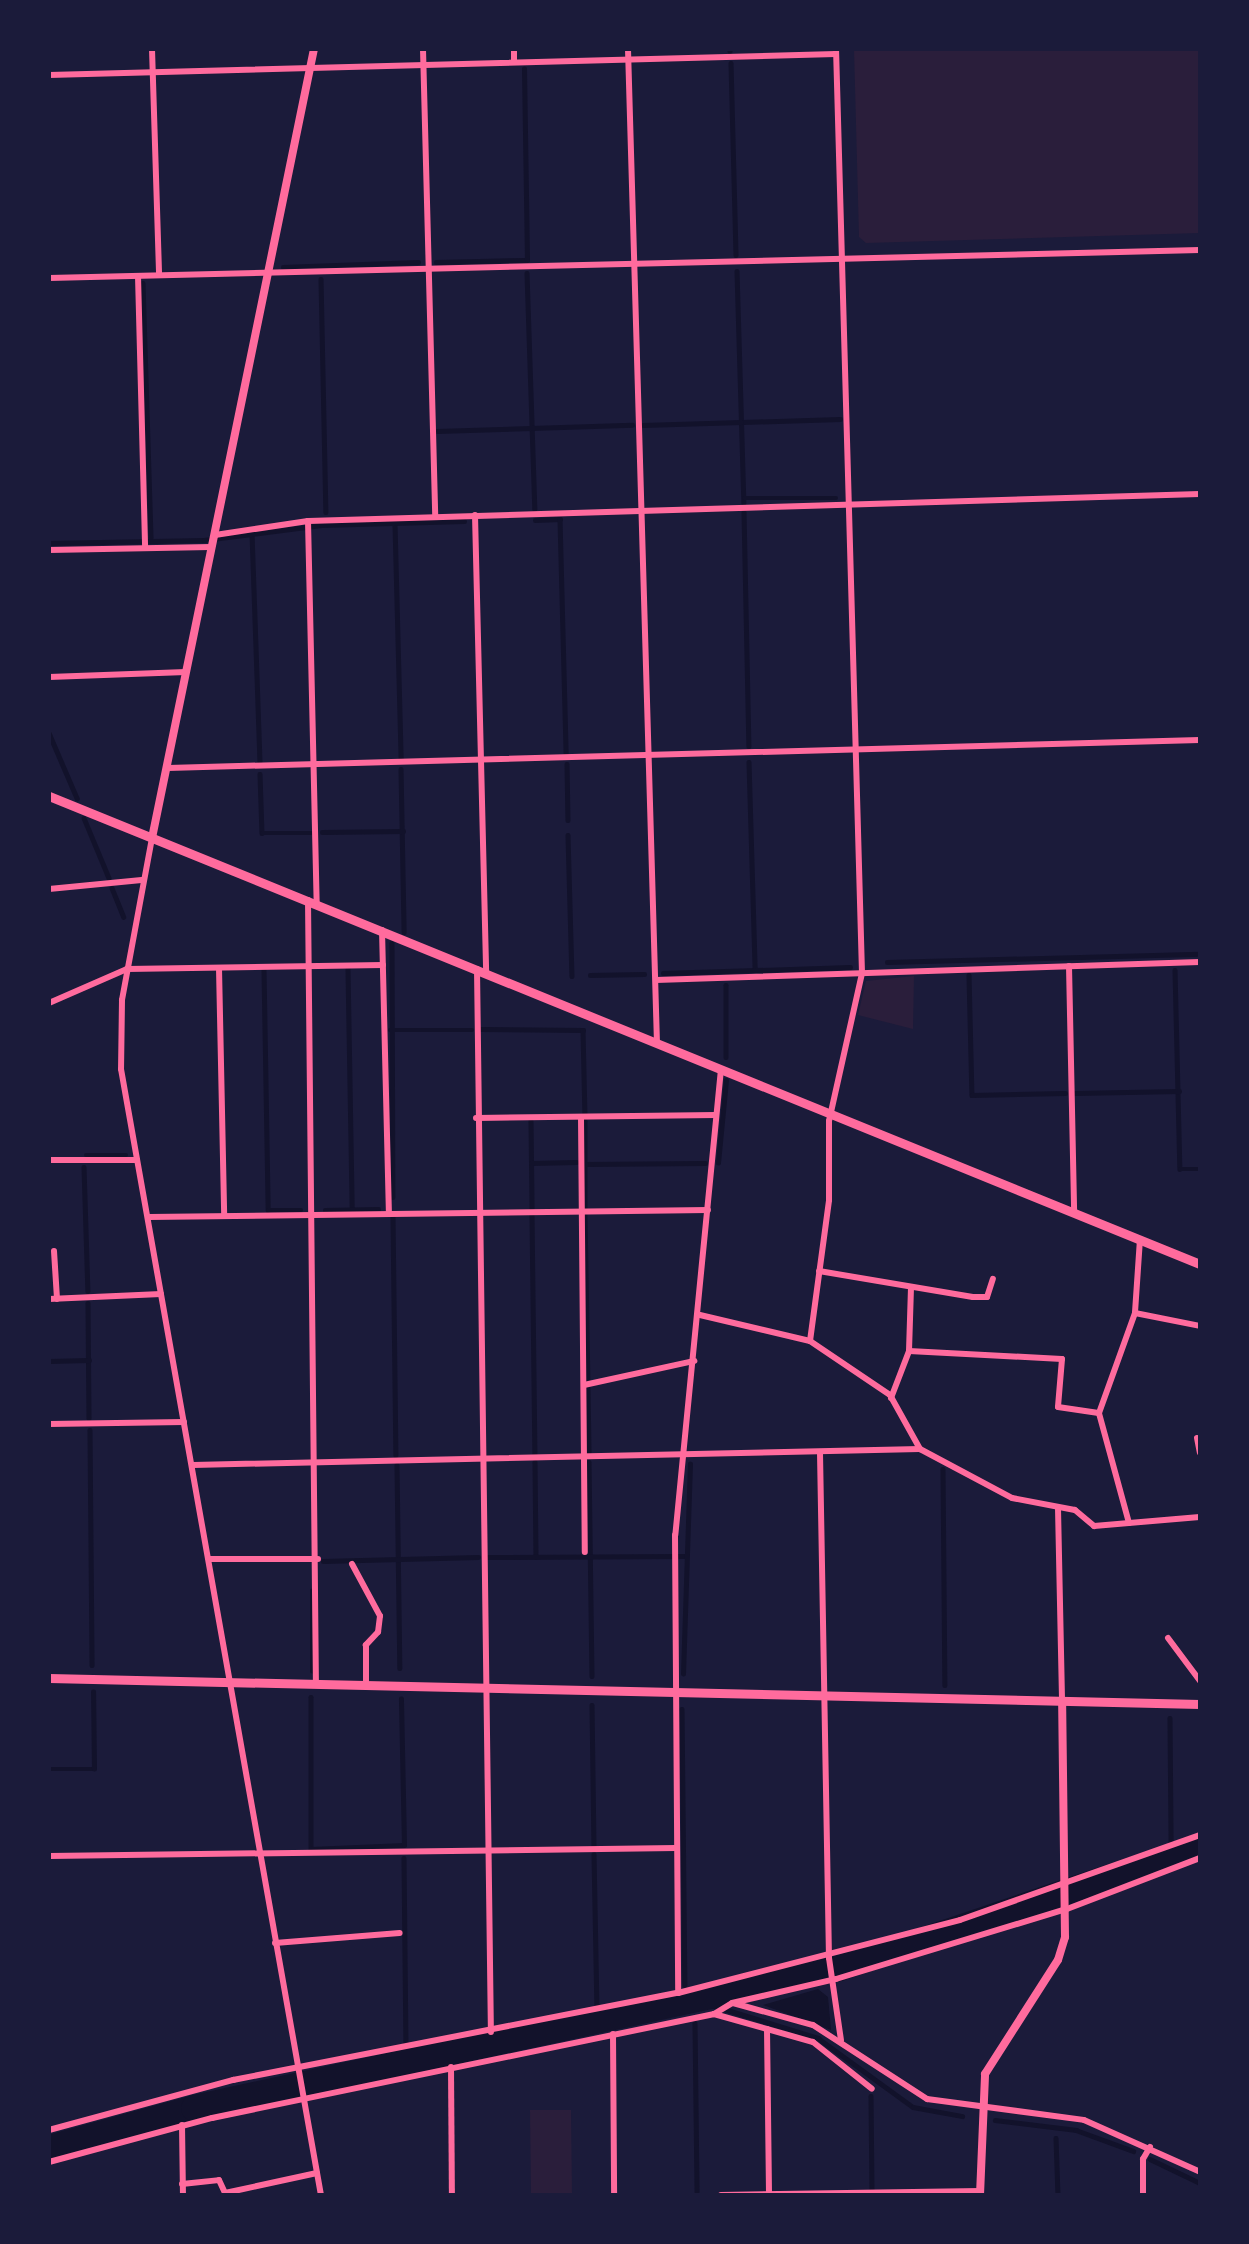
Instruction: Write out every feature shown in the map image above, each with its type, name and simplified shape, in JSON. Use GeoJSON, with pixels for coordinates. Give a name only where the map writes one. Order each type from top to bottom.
{"type":"FeatureCollection","features":[{"type":"Feature","properties":{"kind":"main road"},"geometry":{"type":"LineString","coordinates":[[49,796],[1074,1210],[1200,1264]]}},
{"type":"Feature","properties":{"kind":"main road"},"geometry":{"type":"LineString","coordinates":[[49,1678],[1200,1704]]}},
{"type":"Feature","properties":{"kind":"street"},"geometry":{"type":"LineString","coordinates":[[152,49],[159,275]]}},
{"type":"Feature","properties":{"kind":"street"},"geometry":{"type":"LineString","coordinates":[[314,49],[168,768],[142,880],[127,969],[121,1069],[321,2195]]}},
{"type":"Feature","properties":{"kind":"street"},"geometry":{"type":"LineString","coordinates":[[423,49],[435,516]]}},
{"type":"Feature","properties":{"kind":"street"},"geometry":{"type":"LineString","coordinates":[[514,49],[514,62]]}},
{"type":"Feature","properties":{"kind":"street"},"geometry":{"type":"LineString","coordinates":[[628,49],[657,1042]]}},
{"type":"Feature","properties":{"kind":"street"},"geometry":{"type":"LineString","coordinates":[[49,75],[628,60],[836,51],[862,973],[830,1112],[820,1271],[810,1341]]}},
{"type":"Feature","properties":{"kind":"street"},"geometry":{"type":"LineString","coordinates":[[49,278],[1200,250]]}},
{"type":"Feature","properties":{"kind":"street"},"geometry":{"type":"LineString","coordinates":[[138,276],[145,548]]}},
{"type":"Feature","properties":{"kind":"street"},"geometry":{"type":"LineString","coordinates":[[215,535],[308,521],[1200,494]]}},
{"type":"Feature","properties":{"kind":"street"},"geometry":{"type":"LineString","coordinates":[[475,515],[482,971],[476,1118],[480,1212],[484,1688],[491,2032]]}},
{"type":"Feature","properties":{"kind":"street"},"geometry":{"type":"LineString","coordinates":[[308,521],[315,765],[309,966],[314,1461],[318,1559],[316,1684]]}},
{"type":"Feature","properties":{"kind":"street"},"geometry":{"type":"LineString","coordinates":[[49,550],[211,547]]}},
{"type":"Feature","properties":{"kind":"street"},"geometry":{"type":"LineString","coordinates":[[49,677],[186,672]]}},
{"type":"Feature","properties":{"kind":"street"},"geometry":{"type":"LineString","coordinates":[[168,768],[1200,740]]}},
{"type":"Feature","properties":{"kind":"street"},"geometry":{"type":"LineString","coordinates":[[49,889],[142,880]]}},
{"type":"Feature","properties":{"kind":"street"},"geometry":{"type":"LineString","coordinates":[[382,930],[389,1212]]}},
{"type":"Feature","properties":{"kind":"street"},"geometry":{"type":"LineString","coordinates":[[656,979],[1200,962]]}},
{"type":"Feature","properties":{"kind":"street"},"geometry":{"type":"LineString","coordinates":[[49,1003],[127,969],[383,965]]}},
{"type":"Feature","properties":{"kind":"street"},"geometry":{"type":"LineString","coordinates":[[1069,966],[1074,1210]]}},
{"type":"Feature","properties":{"kind":"street"},"geometry":{"type":"LineString","coordinates":[[219,968],[224,1216]]}},
{"type":"Feature","properties":{"kind":"street"},"geometry":{"type":"LineString","coordinates":[[677,1993],[675,1550],[722,1069]]}},
{"type":"Feature","properties":{"kind":"street"},"geometry":{"type":"LineString","coordinates":[[476,1118],[716,1115]]}},
{"type":"Feature","properties":{"kind":"street"},"geometry":{"type":"LineString","coordinates":[[581,1118],[585,1552]]}},
{"type":"Feature","properties":{"kind":"street"},"geometry":{"type":"LineString","coordinates":[[49,1160],[137,1160]]}},
{"type":"Feature","properties":{"kind":"street"},"geometry":{"type":"LineString","coordinates":[[149,1217],[708,1210]]}},
{"type":"Feature","properties":{"kind":"street"},"geometry":{"type":"LineString","coordinates":[[1129,1523],[1099,1413],[1135,1313],[1140,1239]]}},
{"type":"Feature","properties":{"kind":"street"},"geometry":{"type":"LineString","coordinates":[[54,1251],[53,1299],[161,1294]]}},
{"type":"Feature","properties":{"kind":"street"},"geometry":{"type":"LineString","coordinates":[[820,1271],[911,1289],[987,1297],[993,1279]]}},
{"type":"Feature","properties":{"kind":"street"},"geometry":{"type":"LineString","coordinates":[[891,1398],[909,1351],[911,1289]]}},
{"type":"Feature","properties":{"kind":"street"},"geometry":{"type":"LineString","coordinates":[[1135,1313],[1200,1326]]}},
{"type":"Feature","properties":{"kind":"street"},"geometry":{"type":"LineString","coordinates":[[700,1315],[810,1341],[891,1398],[920,1449]]}},
{"type":"Feature","properties":{"kind":"street"},"geometry":{"type":"LineString","coordinates":[[909,1351],[1062,1360],[1058,1407],[1099,1413]]}},
{"type":"Feature","properties":{"kind":"street"},"geometry":{"type":"LineString","coordinates":[[584,1385],[694,1361]]}},
{"type":"Feature","properties":{"kind":"street"},"geometry":{"type":"LineString","coordinates":[[49,1424],[184,1422]]}},
{"type":"Feature","properties":{"kind":"street"},"geometry":{"type":"LineString","coordinates":[[1197,1438],[1200,1453]]}},
{"type":"Feature","properties":{"kind":"street"},"geometry":{"type":"LineString","coordinates":[[192,1465],[920,1449],[1012,1498],[1075,1510],[1094,1526],[1200,1517]]}},
{"type":"Feature","properties":{"kind":"street"},"geometry":{"type":"LineString","coordinates":[[820,1453],[829,1959],[836,1977],[841,2040]]}},
{"type":"Feature","properties":{"kind":"street"},"geometry":{"type":"LineString","coordinates":[[721,2195],[980,2193],[981,2109],[993,2055],[1058,1960],[1067,1907],[1058,1508]]}},
{"type":"Feature","properties":{"kind":"street"},"geometry":{"type":"LineString","coordinates":[[209,1559],[318,1559]]}},
{"type":"Feature","properties":{"kind":"street"},"geometry":{"type":"LineString","coordinates":[[352,1564],[380,1616],[378,1632],[366,1645],[366,1685]]}},
{"type":"Feature","properties":{"kind":"street"},"geometry":{"type":"LineString","coordinates":[[1168,1638],[1200,1681]]}},
{"type":"Feature","properties":{"kind":"street"},"geometry":{"type":"LineString","coordinates":[[49,2130],[160,2097],[491,2032],[829,1959],[1066,1887],[1200,1835]]}},
{"type":"Feature","properties":{"kind":"street"},"geometry":{"type":"LineString","coordinates":[[49,1856],[676,1848]]}},
{"type":"Feature","properties":{"kind":"street"},"geometry":{"type":"LineString","coordinates":[[49,2162],[182,2125],[302,2098],[716,2012],[730,2004],[836,1977],[1067,1907],[1200,1858]]}},
{"type":"Feature","properties":{"kind":"street"},"geometry":{"type":"LineString","coordinates":[[275,1943],[400,1933]]}},
{"type":"Feature","properties":{"kind":"street"},"geometry":{"type":"LineString","coordinates":[[730,2004],[813,2025],[841,2040],[906,2089],[981,2109],[1084,2120],[1150,2147],[1200,2172]]}},
{"type":"Feature","properties":{"kind":"street"},"geometry":{"type":"LineString","coordinates":[[716,2012],[813,2042],[873,2089]]}},
{"type":"Feature","properties":{"kind":"street"},"geometry":{"type":"LineString","coordinates":[[767,2029],[769,2195]]}},
{"type":"Feature","properties":{"kind":"street"},"geometry":{"type":"LineString","coordinates":[[613,2034],[614,2195]]}},
{"type":"Feature","properties":{"kind":"street"},"geometry":{"type":"LineString","coordinates":[[451,2067],[452,2195]]}},
{"type":"Feature","properties":{"kind":"street"},"geometry":{"type":"LineString","coordinates":[[182,2125],[183,2195]]}},
{"type":"Feature","properties":{"kind":"street"},"geometry":{"type":"LineString","coordinates":[[1143,2195],[1143,2158],[1150,2147]]}},
{"type":"Feature","properties":{"kind":"street"},"geometry":{"type":"LineString","coordinates":[[182,2184],[219,2180],[225,2193],[317,2173]]}},
{"type":"Feature","properties":{"kind":"shaded area"},"geometry":{"type":"Polygon","coordinates":[[[854,49],[1200,49],[1200,233],[866,243],[859,237],[854,49]]]}},
{"type":"Feature","properties":{"kind":"shaded area"},"geometry":{"type":"Polygon","coordinates":[[[914,976],[913,1029],[858,1015],[866,981],[914,976]]]}},
{"type":"Feature","properties":{"kind":"shaded area"},"geometry":{"type":"Polygon","coordinates":[[[818,1989],[828,1997],[831,2030],[763,2005],[818,1989]]]}},
{"type":"Feature","properties":{"kind":"shaded area"},"geometry":{"type":"Polygon","coordinates":[[[530,2110],[571,2110],[572,2194],[531,2194],[530,2110]]]}},
{"type":"Feature","properties":{"kind":"waterway"},"geometry":{"type":"LineString","coordinates":[[731,63],[736,255]]}},
{"type":"Feature","properties":{"kind":"waterway"},"geometry":{"type":"LineString","coordinates":[[436,262],[527,260],[524,69]]}},
{"type":"Feature","properties":{"kind":"waterway"},"geometry":{"type":"LineString","coordinates":[[283,267],[418,262]]}},
{"type":"Feature","properties":{"kind":"waterway"},"geometry":{"type":"LineString","coordinates":[[737,271],[744,503]]}},
{"type":"Feature","properties":{"kind":"waterway"},"geometry":{"type":"LineString","coordinates":[[527,273],[535,509]]}},
{"type":"Feature","properties":{"kind":"waterway"},"geometry":{"type":"LineString","coordinates":[[321,279],[326,512]]}},
{"type":"Feature","properties":{"kind":"waterway"},"geometry":{"type":"LineString","coordinates":[[143,283],[151,541]]}},
{"type":"Feature","properties":{"kind":"waterway"},"geometry":{"type":"LineString","coordinates":[[743,422],[840,419]]}},
{"type":"Feature","properties":{"kind":"waterway"},"geometry":{"type":"LineString","coordinates":[[643,425],[741,422]]}},
{"type":"Feature","properties":{"kind":"waterway"},"geometry":{"type":"LineString","coordinates":[[437,431],[632,425]]}},
{"type":"Feature","properties":{"kind":"waterway"},"geometry":{"type":"LineString","coordinates":[[744,498],[836,498]]}},
{"type":"Feature","properties":{"kind":"waterway"},"geometry":{"type":"LineString","coordinates":[[744,512],[749,746]]}},
{"type":"Feature","properties":{"kind":"waterway"},"geometry":{"type":"LineString","coordinates":[[535,520],[560,519],[566,753]]}},
{"type":"Feature","properties":{"kind":"waterway"},"geometry":{"type":"LineString","coordinates":[[49,543],[204,540],[321,525],[464,521]]}},
{"type":"Feature","properties":{"kind":"waterway"},"geometry":{"type":"LineString","coordinates":[[395,524],[401,759]]}},
{"type":"Feature","properties":{"kind":"waterway"},"geometry":{"type":"LineString","coordinates":[[252,533],[260,761]]}},
{"type":"Feature","properties":{"kind":"waterway"},"geometry":{"type":"LineString","coordinates":[[49,733],[77,798]]}},
{"type":"Feature","properties":{"kind":"waterway"},"geometry":{"type":"LineString","coordinates":[[749,762],[755,970]]}},
{"type":"Feature","properties":{"kind":"waterway"},"geometry":{"type":"LineString","coordinates":[[567,764],[568,820]]}},
{"type":"Feature","properties":{"kind":"waterway"},"geometry":{"type":"LineString","coordinates":[[401,769],[404,932]]}},
{"type":"Feature","properties":{"kind":"waterway"},"geometry":{"type":"LineString","coordinates":[[260,774],[262,833],[311,833]]}},
{"type":"Feature","properties":{"kind":"waterway"},"geometry":{"type":"LineString","coordinates":[[84,818],[109,878]]}},
{"type":"Feature","properties":{"kind":"waterway"},"geometry":{"type":"LineString","coordinates":[[322,832],[403,831]]}},
{"type":"Feature","properties":{"kind":"waterway"},"geometry":{"type":"LineString","coordinates":[[568,835],[572,976]]}},
{"type":"Feature","properties":{"kind":"waterway"},"geometry":{"type":"LineString","coordinates":[[112,888],[124,917]]}},
{"type":"Feature","properties":{"kind":"waterway"},"geometry":{"type":"LineString","coordinates":[[392,943],[393,1197]]}},
{"type":"Feature","properties":{"kind":"waterway"},"geometry":{"type":"LineString","coordinates":[[887,962],[1200,954]]}},
{"type":"Feature","properties":{"kind":"waterway"},"geometry":{"type":"LineString","coordinates":[[663,973],[850,967]]}},
{"type":"Feature","properties":{"kind":"waterway"},"geometry":{"type":"LineString","coordinates":[[348,969],[352,1208]]}},
{"type":"Feature","properties":{"kind":"waterway"},"geometry":{"type":"LineString","coordinates":[[264,970],[268,1210],[301,1210]]}},
{"type":"Feature","properties":{"kind":"waterway"},"geometry":{"type":"LineString","coordinates":[[1175,970],[1180,1169],[1200,1169]]}},
{"type":"Feature","properties":{"kind":"waterway"},"geometry":{"type":"LineString","coordinates":[[590,975],[644,974]]}},
{"type":"Feature","properties":{"kind":"waterway"},"geometry":{"type":"LineString","coordinates":[[969,975],[972,1095],[1065,1093]]}},
{"type":"Feature","properties":{"kind":"waterway"},"geometry":{"type":"LineString","coordinates":[[726,985],[726,1057]]}},
{"type":"Feature","properties":{"kind":"waterway"},"geometry":{"type":"LineString","coordinates":[[481,1029],[583,1030],[585,1115]]}},
{"type":"Feature","properties":{"kind":"waterway"},"geometry":{"type":"LineString","coordinates":[[390,1030],[472,1030]]}},
{"type":"Feature","properties":{"kind":"waterway"},"geometry":{"type":"LineString","coordinates":[[718,1163],[726,1080]]}},
{"type":"Feature","properties":{"kind":"waterway"},"geometry":{"type":"LineString","coordinates":[[1075,1093],[1179,1091]]}},
{"type":"Feature","properties":{"kind":"waterway"},"geometry":{"type":"LineString","coordinates":[[531,1121],[532,1208]]}},
{"type":"Feature","properties":{"kind":"waterway"},"geometry":{"type":"LineString","coordinates":[[585,1121],[585,1207]]}},
{"type":"Feature","properties":{"kind":"waterway"},"geometry":{"type":"LineString","coordinates":[[86,1155],[126,1155]]}},
{"type":"Feature","properties":{"kind":"waterway"},"geometry":{"type":"LineString","coordinates":[[531,1163],[576,1162]]}},
{"type":"Feature","properties":{"kind":"waterway"},"geometry":{"type":"LineString","coordinates":[[585,1164],[705,1163]]}},
{"type":"Feature","properties":{"kind":"waterway"},"geometry":{"type":"LineString","coordinates":[[84,1167],[88,1291]]}},
{"type":"Feature","properties":{"kind":"waterway"},"geometry":{"type":"LineString","coordinates":[[325,1210],[378,1209]]}},
{"type":"Feature","properties":{"kind":"waterway"},"geometry":{"type":"LineString","coordinates":[[532,1215],[535,1454]]}},
{"type":"Feature","properties":{"kind":"waterway"},"geometry":{"type":"LineString","coordinates":[[585,1215],[588,1381]]}},
{"type":"Feature","properties":{"kind":"waterway"},"geometry":{"type":"LineString","coordinates":[[393,1217],[396,1455]]}},
{"type":"Feature","properties":{"kind":"waterway"},"geometry":{"type":"LineString","coordinates":[[88,1303],[89,1418]]}},
{"type":"Feature","properties":{"kind":"waterway"},"geometry":{"type":"LineString","coordinates":[[49,1361],[89,1360]]}},
{"type":"Feature","properties":{"kind":"waterway"},"geometry":{"type":"LineString","coordinates":[[588,1388],[589,1453]]}},
{"type":"Feature","properties":{"kind":"waterway"},"geometry":{"type":"LineString","coordinates":[[90,1430],[92,1665]]}},
{"type":"Feature","properties":{"kind":"waterway"},"geometry":{"type":"LineString","coordinates":[[535,1462],[536,1557]]}},
{"type":"Feature","properties":{"kind":"waterway"},"geometry":{"type":"LineString","coordinates":[[589,1462],[592,1676]]}},
{"type":"Feature","properties":{"kind":"waterway"},"geometry":{"type":"LineString","coordinates":[[683,1674],[690,1464]]}},
{"type":"Feature","properties":{"kind":"waterway"},"geometry":{"type":"LineString","coordinates":[[397,1465],[400,1668]]}},
{"type":"Feature","properties":{"kind":"waterway"},"geometry":{"type":"LineString","coordinates":[[943,1469],[945,1685]]}},
{"type":"Feature","properties":{"kind":"waterway"},"geometry":{"type":"LineString","coordinates":[[487,1557],[684,1556]]}},
{"type":"Feature","properties":{"kind":"waterway"},"geometry":{"type":"LineString","coordinates":[[323,1561],[478,1557]]}},
{"type":"Feature","properties":{"kind":"waterway"},"geometry":{"type":"LineString","coordinates":[[312,1591],[312,1671]]}},
{"type":"Feature","properties":{"kind":"waterway"},"geometry":{"type":"LineString","coordinates":[[49,1769],[94,1769],[93,1692]]}},
{"type":"Feature","properties":{"kind":"waterway"},"geometry":{"type":"LineString","coordinates":[[311,1697],[311,1849],[404,1845],[401,1699]]}},
{"type":"Feature","properties":{"kind":"waterway"},"geometry":{"type":"LineString","coordinates":[[592,1705],[594,1845]]}},
{"type":"Feature","properties":{"kind":"waterway"},"geometry":{"type":"LineString","coordinates":[[682,1709],[685,1985]]}},
{"type":"Feature","properties":{"kind":"waterway"},"geometry":{"type":"LineString","coordinates":[[1170,1718],[1171,1842]]}},
{"type":"Feature","properties":{"kind":"waterway"},"geometry":{"type":"LineString","coordinates":[[49,2148],[194,2108],[840,1968],[1200,1847]]}},
{"type":"Feature","properties":{"kind":"waterway"},"geometry":{"type":"LineString","coordinates":[[594,1854],[597,2004]]}},
{"type":"Feature","properties":{"kind":"waterway"},"geometry":{"type":"LineString","coordinates":[[404,1858],[406,2063]]}},
{"type":"Feature","properties":{"kind":"waterway"},"geometry":{"type":"LineString","coordinates":[[698,2001],[818,2038],[913,2107],[962,2116]]}},
{"type":"Feature","properties":{"kind":"waterway"},"geometry":{"type":"LineString","coordinates":[[695,2023],[697,2193]]}},
{"type":"Feature","properties":{"kind":"waterway"},"geometry":{"type":"LineString","coordinates":[[871,2096],[872,2189]]}},
{"type":"Feature","properties":{"kind":"waterway"},"geometry":{"type":"LineString","coordinates":[[995,2120],[1076,2130],[1133,2151]]}},
{"type":"Feature","properties":{"kind":"waterway"},"geometry":{"type":"LineString","coordinates":[[1056,2138],[1058,2195]]}},
{"type":"Feature","properties":{"kind":"waterway"},"geometry":{"type":"LineString","coordinates":[[1150,2159],[1200,2183]]}}]}
